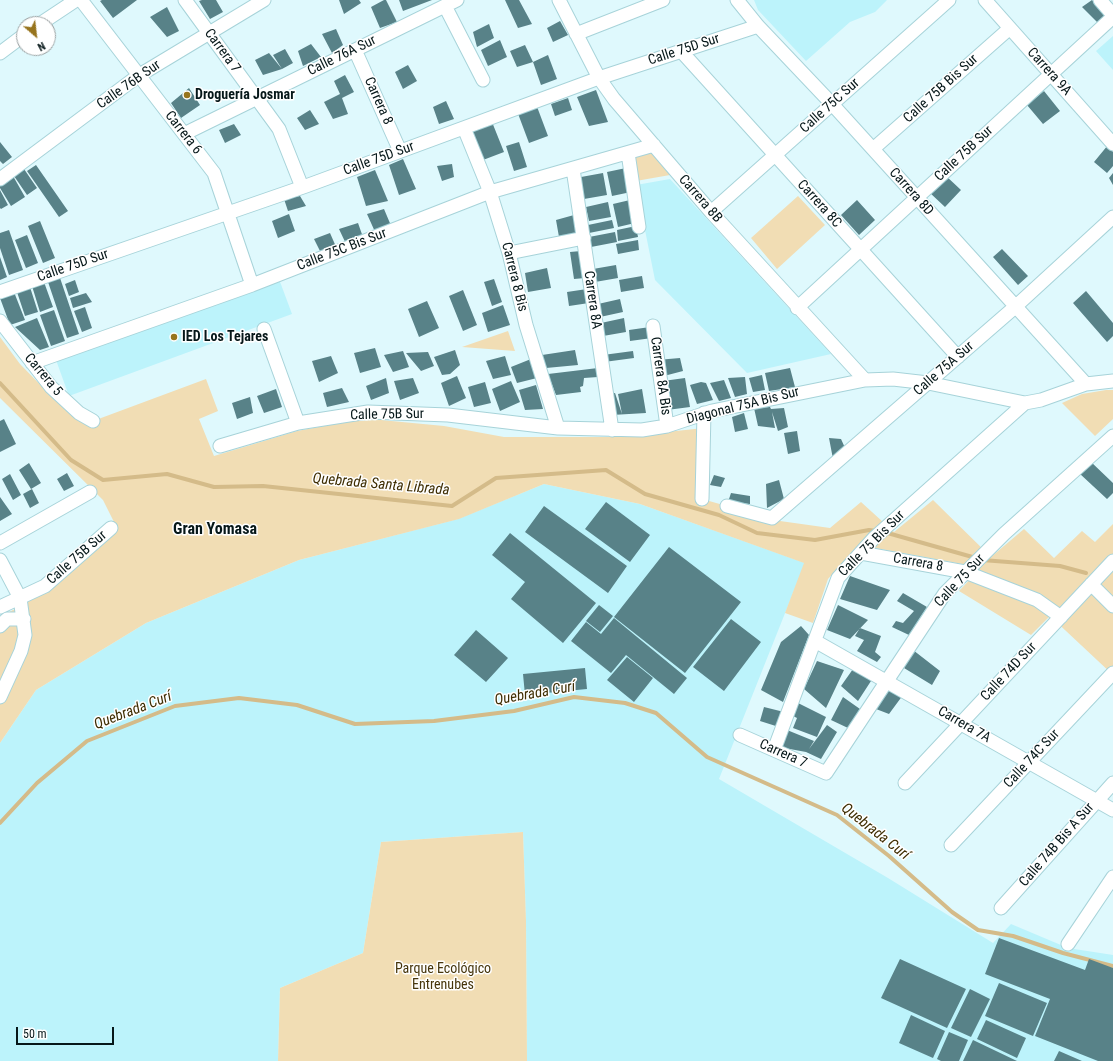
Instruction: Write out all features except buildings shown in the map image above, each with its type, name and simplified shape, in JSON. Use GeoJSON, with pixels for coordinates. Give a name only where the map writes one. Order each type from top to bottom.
{"type":"FeatureCollection","features":[{"type":"Feature","properties":{"kind":"street"},"geometry":{"type":"LineString","coordinates":[[52,16],[76,0]]}},
{"type":"Feature","properties":{"kind":"street","name":"Carrera 6"},"geometry":{"type":"LineString","coordinates":[[81,0],[214,173],[252,285]]}},
{"type":"Feature","properties":{"kind":"street","name":"Carrera 7"},"geometry":{"type":"LineString","coordinates":[[185,0],[279,129],[302,187]]}},
{"type":"Feature","properties":{"kind":"street","name":"Calle 76B Sur"},"geometry":{"type":"LineString","coordinates":[[0,179],[138,76],[264,0]]}},
{"type":"Feature","properties":{"kind":"street","name":"Carrera 8B"},"geometry":{"type":"LineString","coordinates":[[559,0],[599,78],[614,99],[710,212],[865,380]]}},
{"type":"Feature","properties":{"kind":"street"},"geometry":{"type":"LineString","coordinates":[[576,34],[663,0]]}},
{"type":"Feature","properties":{"kind":"street","name":"Carrera 8D"},"geometry":{"type":"LineString","coordinates":[[737,0],[758,26],[832,104],[1086,384]]}},
{"type":"Feature","properties":{"kind":"street","name":"Calle 75C Sur"},"geometry":{"type":"LineString","coordinates":[[710,212],[949,0]]}},
{"type":"Feature","properties":{"kind":"street","name":"Carrera 9A"},"geometry":{"type":"LineString","coordinates":[[984,0],[1113,144]]}},
{"type":"Feature","properties":{"kind":"street"},"geometry":{"type":"LineString","coordinates":[[1100,0],[1113,16]]}},
{"type":"Feature","properties":{"kind":"street"},"geometry":{"type":"LineString","coordinates":[[451,3],[483,80]]}},
{"type":"Feature","properties":{"kind":"street","name":"Calle 76A Sur"},"geometry":{"type":"LineString","coordinates":[[184,134],[451,3]]}},
{"type":"Feature","properties":{"kind":"street","name":"Calle 75B Sur"},"geometry":{"type":"LineString","coordinates":[[797,308],[1113,16]]}},
{"type":"Feature","properties":{"kind":"street","name":"Calle 75D Sur"},"geometry":{"type":"LineString","coordinates":[[0,292],[302,187],[599,78],[758,26]]}},
{"type":"Feature","properties":{"kind":"street","name":"Calle 75B Bis Sur"},"geometry":{"type":"LineString","coordinates":[[873,149],[1010,28]]}},
{"type":"Feature","properties":{"kind":"street"},"geometry":{"type":"LineString","coordinates":[[0,53],[16,41]]}},
{"type":"Feature","properties":{"kind":"street","name":"Carrera 8"},"geometry":{"type":"LineString","coordinates":[[355,50],[400,151]]}},
{"type":"Feature","properties":{"kind":"street","name":"Carrera 8C"},"geometry":{"type":"LineString","coordinates":[[681,51],[958,357]]}},
{"type":"Feature","properties":{"kind":"street","name":"Carrera 8 Bis"},"geometry":{"type":"LineString","coordinates":[[464,128],[490,192],[509,253],[526,325],[558,428]]}},
{"type":"Feature","properties":{"kind":"street","name":"Calle 75C Bis Sur"},"geometry":{"type":"LineString","coordinates":[[32,363],[252,285],[490,192],[654,145]]}},
{"type":"Feature","properties":{"kind":"street"},"geometry":{"type":"LineString","coordinates":[[628,153],[639,227]]}},
{"type":"Feature","properties":{"kind":"street","name":"Carrera 8A"},"geometry":{"type":"LineString","coordinates":[[574,169],[612,430]]}},
{"type":"Feature","properties":{"kind":"street","name":"Calle 75A Sur"},"geometry":{"type":"LineString","coordinates":[[727,506],[772,518],[1015,307],[1113,217]]}},
{"type":"Feature","properties":{"kind":"street"},"geometry":{"type":"LineString","coordinates":[[509,253],[584,238]]}},
{"type":"Feature","properties":{"kind":"street","name":"Carrera 5"},"geometry":{"type":"LineString","coordinates":[[0,320],[32,363],[62,398],[78,412],[92,421]]}},
{"type":"Feature","properties":{"kind":"street","name":"Carrera 8A Bis"},"geometry":{"type":"LineString","coordinates":[[652,326],[667,426]]}},
{"type":"Feature","properties":{"kind":"street"},"geometry":{"type":"LineString","coordinates":[[264,330],[298,423]]}},
{"type":"Feature","properties":{"kind":"street","name":"Diagonal 75A Bis Sur"},"geometry":{"type":"LineString","coordinates":[[558,428],[642,430],[667,426],[704,413],[865,380],[893,379],[928,383],[1025,404]]}},
{"type":"Feature","properties":{"kind":"street"},"geometry":{"type":"LineString","coordinates":[[1025,404],[1086,384],[1113,381]]}},
{"type":"Feature","properties":{"kind":"street","name":"Calle 75 Bis Sur"},"geometry":{"type":"LineString","coordinates":[[774,750],[815,641],[834,584],[874,538],[1025,404]]}},
{"type":"Feature","properties":{"kind":"street","name":"Calle 75B Sur"},"geometry":{"type":"LineString","coordinates":[[220,446],[298,423],[368,412],[448,415],[558,428]]}},
{"type":"Feature","properties":{"kind":"street"},"geometry":{"type":"LineString","coordinates":[[702,498],[704,413]]}},
{"type":"Feature","properties":{"kind":"street","name":"Calle 75 Sur"},"geometry":{"type":"LineString","coordinates":[[826,773],[945,593],[984,554],[1113,436]]}},
{"type":"Feature","properties":{"kind":"street"},"geometry":{"type":"LineString","coordinates":[[0,543],[90,492]]}},
{"type":"Feature","properties":{"kind":"street","name":"Calle 75B Sur"},"geometry":{"type":"LineString","coordinates":[[0,607],[45,586],[111,528]]}},
{"type":"Feature","properties":{"kind":"street","name":"Carrera 8"},"geometry":{"type":"LineString","coordinates":[[861,553],[968,569],[1037,600],[1061,617]]}},
{"type":"Feature","properties":{"kind":"street"},"geometry":{"type":"LineString","coordinates":[[0,560],[20,598],[25,635],[21,652],[0,697]]}},
{"type":"Feature","properties":{"kind":"street","name":"Calle 74D Sur"},"geometry":{"type":"LineString","coordinates":[[905,783],[1113,561]]}},
{"type":"Feature","properties":{"kind":"street"},"geometry":{"type":"LineString","coordinates":[[1092,584],[1113,606]]}},
{"type":"Feature","properties":{"kind":"street"},"geometry":{"type":"LineString","coordinates":[[0,626],[7,619],[24,619]]}},
{"type":"Feature","properties":{"kind":"street","name":"Carrera 7A"},"geometry":{"type":"LineString","coordinates":[[815,641],[1113,810]]}},
{"type":"Feature","properties":{"kind":"street","name":"Calle 74C Sur"},"geometry":{"type":"LineString","coordinates":[[951,845],[1113,673]]}},
{"type":"Feature","properties":{"kind":"street","name":"Carrera 7"},"geometry":{"type":"LineString","coordinates":[[740,735],[826,773]]}},
{"type":"Feature","properties":{"kind":"street","name":"Calle 74B Bis A Sur"},"geometry":{"type":"LineString","coordinates":[[1001,908],[1096,800],[1113,783]]}},
{"type":"Feature","properties":{"kind":"street"},"geometry":{"type":"LineString","coordinates":[[1068,944],[1113,877]]}},
{"type":"Feature","properties":{"kind":"shaded area"},"geometry":{"type":"Polygon","coordinates":[[[754,0],[887,0],[875,12],[850,22],[806,61],[758,10],[754,0]]]}},
{"type":"Feature","properties":{"kind":"shaded area"},"geometry":{"type":"Polygon","coordinates":[[[1113,36],[1113,70],[1096,51],[1113,36]]]}},
{"type":"Feature","properties":{"kind":"shaded area"},"geometry":{"type":"Polygon","coordinates":[[[670,179],[831,354],[747,373],[655,280],[636,185],[670,179]]]}},
{"type":"Feature","properties":{"kind":"shaded area","name":"IED Los Tejares"},"geometry":{"type":"Polygon","coordinates":[[[279,279],[292,314],[69,396],[56,360],[279,279]]]}},
{"type":"Feature","properties":{"kind":"shaded area"},"geometry":{"type":"Polygon","coordinates":[[[544,484],[640,504],[805,563],[719,779],[888,878],[993,943],[1011,924],[1068,948],[1113,955],[1113,1061],[527,1061],[526,921],[523,832],[381,842],[363,953],[280,988],[278,1061],[0,1061],[0,743],[36,690],[146,623],[299,560],[458,519],[544,484]]]}},
{"type":"Feature","properties":{"kind":"green space"},"geometry":{"type":"Polygon","coordinates":[[[652,151],[670,175],[636,181],[632,158],[652,151]]]}},
{"type":"Feature","properties":{"kind":"green space"},"geometry":{"type":"Polygon","coordinates":[[[798,196],[825,225],[777,269],[751,238],[798,196]]]}},
{"type":"Feature","properties":{"kind":"green space"},"geometry":{"type":"Polygon","coordinates":[[[508,331],[515,351],[462,347],[508,331]]]}},
{"type":"Feature","properties":{"kind":"green space"},"geometry":{"type":"Polygon","coordinates":[[[0,337],[20,364],[59,404],[78,420],[97,427],[93,421],[206,379],[218,411],[199,419],[214,456],[297,431],[351,421],[381,420],[444,426],[504,437],[620,437],[704,428],[702,499],[780,521],[830,528],[861,502],[894,532],[933,500],[991,557],[1024,529],[1054,558],[1082,531],[1095,542],[1113,524],[1113,675],[1050,616],[1031,635],[959,591],[979,570],[962,564],[859,545],[828,579],[813,623],[785,613],[804,563],[640,504],[544,484],[459,519],[299,560],[146,623],[36,690],[0,743],[0,617],[48,591],[117,528],[103,500],[0,398],[0,337]]]}},
{"type":"Feature","properties":{"kind":"green space"},"geometry":{"type":"Polygon","coordinates":[[[1113,390],[1113,419],[1095,436],[1062,403],[1082,394],[1113,390]]]}},
{"type":"Feature","properties":{"kind":"green space","name":"Parque Ecológico Entrenubes"},"geometry":{"type":"Polygon","coordinates":[[[523,832],[526,921],[527,1061],[278,1061],[280,988],[363,953],[381,842],[523,832]]]}},
{"type":"Feature","properties":{"kind":"waterway","name":"Quebrada Santa Librada"},"geometry":{"type":"LineString","coordinates":[[0,383],[71,460],[103,480],[167,474],[214,487],[263,486],[452,506],[496,478],[606,470],[645,494],[719,515],[757,533],[815,540],[869,530],[877,531]]}},
{"type":"Feature","properties":{"kind":"waterway","name":"Quebrada Santa Librada"},"geometry":{"type":"LineString","coordinates":[[884,532],[976,558]]}},
{"type":"Feature","properties":{"kind":"waterway","name":"Quebrada Santa Librada"},"geometry":{"type":"LineString","coordinates":[[982,560],[1060,566],[1086,573]]}},
{"type":"Feature","properties":{"kind":"waterway","name":"Quebrada Curí"},"geometry":{"type":"LineString","coordinates":[[0,823],[37,783],[87,741],[175,706],[239,698],[297,705],[355,724],[434,721],[514,711],[574,697],[625,703],[656,713],[707,757],[837,815],[889,856],[952,912],[978,930],[1013,936],[1063,953],[1113,966]]}},
{"type":"Feature","properties":{"kind":"place","name":"Droguería Josmar"},"geometry":{"type":"Point","coordinates":[187,95]}},
{"type":"Feature","properties":{"kind":"place","name":"IED Los Tejares"},"geometry":{"type":"Point","coordinates":[174,337]}},
{"type":"Feature","properties":{"kind":"district","name":"Gran Yomasa"},"geometry":{"type":"Point","coordinates":[215,530]}}]}
